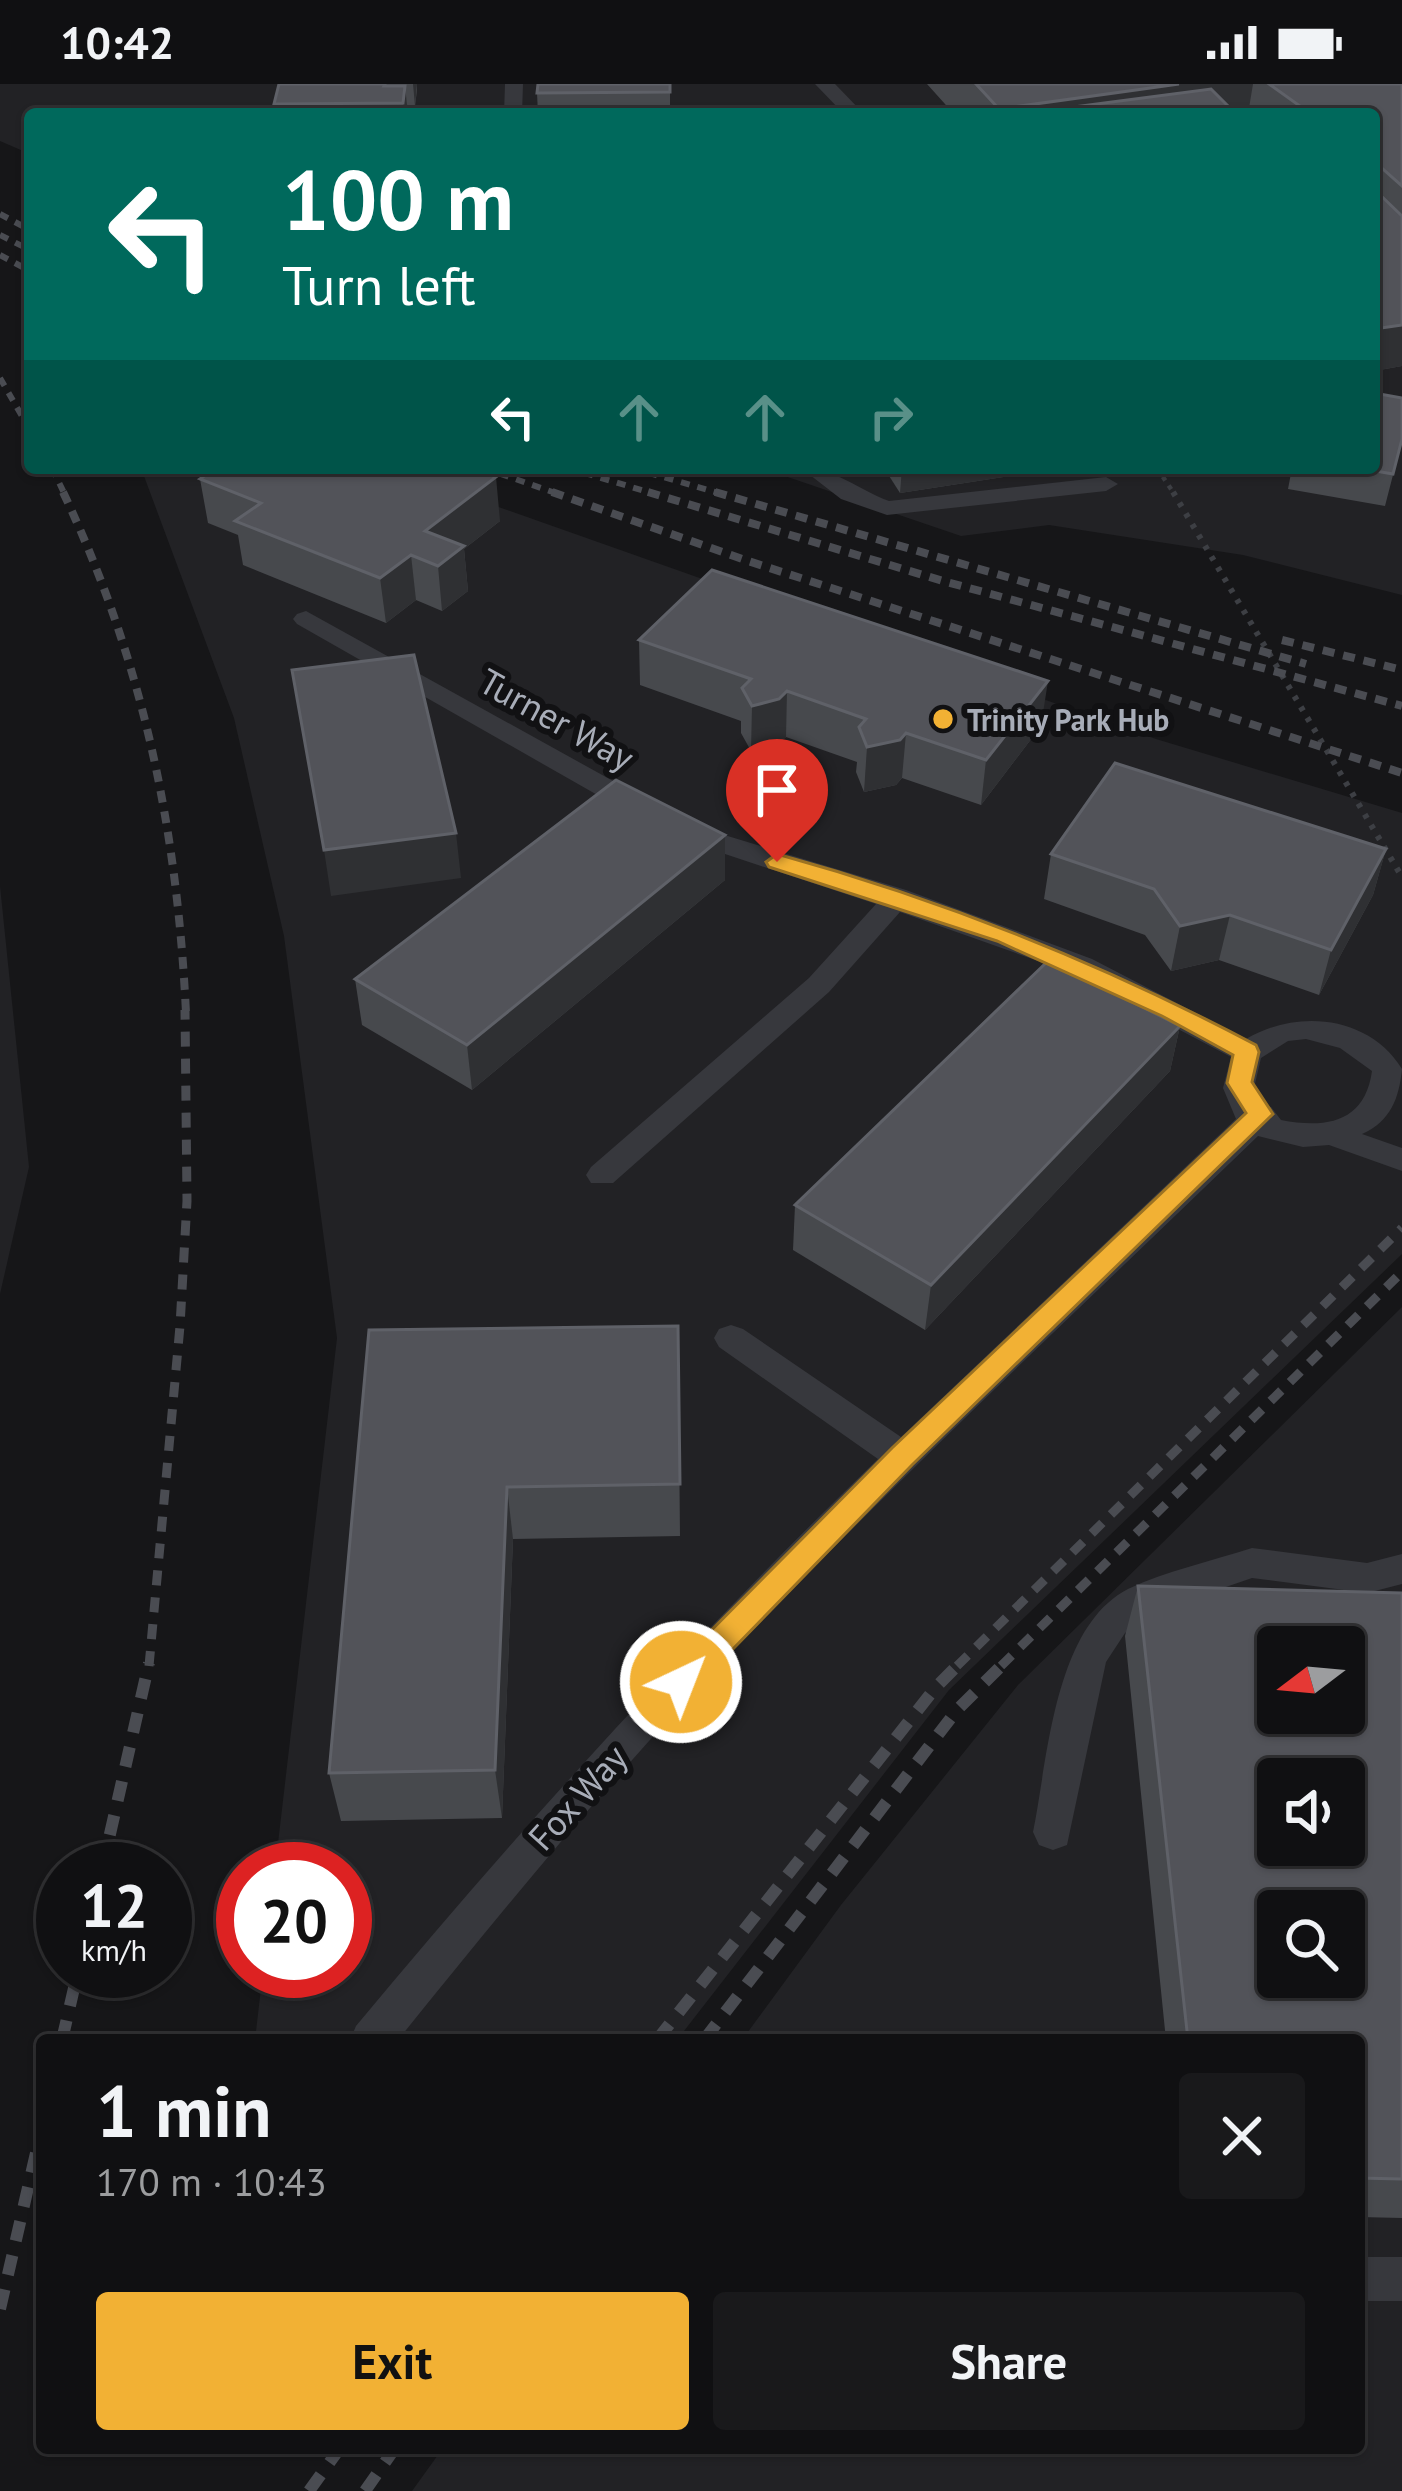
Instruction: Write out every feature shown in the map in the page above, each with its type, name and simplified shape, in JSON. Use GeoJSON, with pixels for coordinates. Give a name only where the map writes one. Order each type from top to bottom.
{"type":"FeatureCollection","features":[{"type":"Feature","properties":{"kind":"lane"},"geometry":{"type":"LineString","coordinates":[[824,84],[849,108]]}},
{"type":"Feature","properties":{"kind":"lane"},"geometry":{"type":"LineString","coordinates":[[821,474],[849,494],[887,508],[1106,484]]}},
{"type":"Feature","properties":{"kind":"lane","name":"Turner Way"},"geometry":{"type":"LineString","coordinates":[[306,619],[623,798],[710,840],[896,897],[1082,966],[1247,1052]]}},
{"type":"Feature","properties":{"kind":"lane"},"geometry":{"type":"LineString","coordinates":[[602,1175],[820,985],[896,897]]}},
{"type":"Feature","properties":{"kind":"lane"},"geometry":{"type":"LineString","coordinates":[[1341,1138],[1382,1121],[1393,1106],[1395,1075],[1375,1054],[1331,1033],[1282,1031],[1247,1052],[1240,1083],[1260,1114],[1298,1134],[1341,1138],[1402,1160]]}},
{"type":"Feature","properties":{"kind":"lane","name":"Fox Way"},"geometry":{"type":"LineString","coordinates":[[376,2034],[513,1868],[694,1668],[902,1457],[1260,1114]]}},
{"type":"Feature","properties":{"kind":"lane"},"geometry":{"type":"LineString","coordinates":[[731,1338],[902,1457]]}},
{"type":"Feature","properties":{"kind":"lane"},"geometry":{"type":"LineString","coordinates":[[1053,1832],[1088,1658],[1112,1622],[1140,1601],[1252,1563],[1367,1578],[1402,1569]]}},
{"type":"Feature","properties":{"kind":"lane"},"geometry":{"type":"LineString","coordinates":[[1365,2279],[1402,2279]]}},
{"type":"Feature","properties":{"kind":"path"},"geometry":{"type":"LineString","coordinates":[[1161,474],[1223,570],[1402,877]]}},
{"type":"Feature","properties":{"kind":"shaded area"},"geometry":{"type":"Polygon","coordinates":[[[0,84],[1354,84],[1402,125],[1402,595],[1243,555],[1049,525],[961,536],[779,474],[1380,474],[1380,108],[24,108],[24,151],[0,141],[0,84]]]}},
{"type":"Feature","properties":{"kind":"shaded area"},"geometry":{"type":"Polygon","coordinates":[[[143,474],[405,474],[1156,739],[1402,813],[1402,1254],[949,1690],[682,2034],[256,2034],[260,1998],[372,1998],[372,1842],[278,1842],[337,1338],[284,936],[234,718],[143,474]]]}},
{"type":"Feature","properties":{"kind":"shaded area"},"geometry":{"type":"Polygon","coordinates":[[[0,886],[29,1167],[0,1294],[0,886]]]}},
{"type":"Feature","properties":{"kind":"shaded area"},"geometry":{"type":"Polygon","coordinates":[[[1402,1307],[1402,2491],[412,2491],[439,2454],[1365,2454],[1365,2034],[746,2034],[841,1905],[1018,1685],[1402,1307]]]}},
{"type":"Feature","properties":{"kind":"building"},"geometry":{"type":"Polygon","coordinates":[[[279,84],[405,86],[403,103],[274,104],[279,84]]]}},
{"type":"Feature","properties":{"kind":"building"},"geometry":{"type":"Polygon","coordinates":[[[538,84],[670,84],[670,92],[537,93],[538,84]]]}},
{"type":"Feature","properties":{"kind":"building"},"geometry":{"type":"Polygon","coordinates":[[[976,84],[1179,84],[1006,108],[998,108],[976,84]]]}},
{"type":"Feature","properties":{"kind":"building"},"geometry":{"type":"Polygon","coordinates":[[[1269,84],[1402,84],[1402,186],[1380,166],[1380,108],[1303,108],[1269,84]]]}},
{"type":"Feature","properties":{"kind":"building"},"geometry":{"type":"Polygon","coordinates":[[[1211,89],[1230,108],[1066,108],[1211,89]]]}},
{"type":"Feature","properties":{"kind":"building"},"geometry":{"type":"Polygon","coordinates":[[[1380,195],[1402,216],[1402,325],[1380,328],[1380,195]]]}},
{"type":"Feature","properties":{"kind":"building"},"geometry":{"type":"Polygon","coordinates":[[[1380,394],[1402,398],[1402,439],[1393,474],[1380,472],[1380,394]]]}},
{"type":"Feature","properties":{"kind":"building"},"geometry":{"type":"Polygon","coordinates":[[[207,474],[496,477],[425,531],[464,546],[438,566],[411,555],[380,578],[235,521],[261,503],[200,479],[207,474]]]}},
{"type":"Feature","properties":{"kind":"building"},"geometry":{"type":"Polygon","coordinates":[[[712,570],[1048,681],[986,760],[906,733],[900,740],[867,747],[859,727],[866,719],[787,691],[779,699],[752,706],[742,688],[751,679],[639,640],[712,570]]]}},
{"type":"Feature","properties":{"kind":"building"},"geometry":{"type":"Polygon","coordinates":[[[414,655],[456,833],[324,850],[292,670],[414,655]]]}},
{"type":"Feature","properties":{"kind":"building"},"geometry":{"type":"Polygon","coordinates":[[[1115,763],[1386,849],[1331,950],[1230,915],[1180,926],[1154,889],[1051,854],[1115,763]]]}},
{"type":"Feature","properties":{"kind":"building"},"geometry":{"type":"Polygon","coordinates":[[[616,780],[725,835],[467,1045],[355,979],[616,780]]]}},
{"type":"Feature","properties":{"kind":"building"},"geometry":{"type":"Polygon","coordinates":[[[1049,960],[1180,1026],[931,1285],[795,1205],[1049,960]]]}},
{"type":"Feature","properties":{"kind":"building"},"geometry":{"type":"Polygon","coordinates":[[[678,1326],[680,1484],[507,1487],[495,1770],[329,1773],[369,1330],[678,1326]]]}},
{"type":"Feature","properties":{"kind":"building"},"geometry":{"type":"Polygon","coordinates":[[[1138,1586],[1402,1593],[1402,2179],[1365,2178],[1365,2034],[1187,2034],[1138,1586]]]}},
{"type":"Feature","properties":{"kind":"railway"},"geometry":{"type":"LineString","coordinates":[[0,214],[24,227]]}},
{"type":"Feature","properties":{"kind":"railway"},"geometry":{"type":"LineString","coordinates":[[0,235],[24,247]]}},
{"type":"Feature","properties":{"kind":"railway"},"geometry":{"type":"LineString","coordinates":[[0,255],[24,268]]}},
{"type":"Feature","properties":{"kind":"railway"},"geometry":{"type":"LineString","coordinates":[[0,378],[24,420]]}},
{"type":"Feature","properties":{"kind":"railway"},"geometry":{"type":"LineString","coordinates":[[55,474],[65,495]]}},
{"type":"Feature","properties":{"kind":"railway"},"geometry":{"type":"LineString","coordinates":[[501,474],[561,495]]}},
{"type":"Feature","properties":{"kind":"railway"},"geometry":{"type":"LineString","coordinates":[[588,474],[648,492]]}},
{"type":"Feature","properties":{"kind":"railway"},"geometry":{"type":"LineString","coordinates":[[653,474],[725,495]]}},
{"type":"Feature","properties":{"kind":"railway"},"geometry":{"type":"LineString","coordinates":[[63,492],[115,619],[151,746],[174,877],[186,1013]]}},
{"type":"Feature","properties":{"kind":"railway"},"geometry":{"type":"LineString","coordinates":[[552,492],[745,560],[1402,773]]}},
{"type":"Feature","properties":{"kind":"railway"},"geometry":{"type":"LineString","coordinates":[[648,492],[658,495]]}},
{"type":"Feature","properties":{"kind":"railway"},"geometry":{"type":"LineString","coordinates":[[648,492],[943,581],[1402,706]]}},
{"type":"Feature","properties":{"kind":"railway"},"geometry":{"type":"LineString","coordinates":[[715,492],[1306,664]]}},
{"type":"Feature","properties":{"kind":"railway"},"geometry":{"type":"LineString","coordinates":[[1282,640],[1402,670]]}},
{"type":"Feature","properties":{"kind":"railway"},"geometry":{"type":"LineString","coordinates":[[149,1666],[187,1201],[185,1010]]}},
{"type":"Feature","properties":{"kind":"railway"},"geometry":{"type":"LineString","coordinates":[[957,1666],[1402,1228]]}},
{"type":"Feature","properties":{"kind":"railway"},"geometry":{"type":"LineString","coordinates":[[1001,1666],[1402,1272]]}},
{"type":"Feature","properties":{"kind":"railway"},"geometry":{"type":"LineString","coordinates":[[108,1842],[149,1663]]}},
{"type":"Feature","properties":{"kind":"railway"},"geometry":{"type":"LineString","coordinates":[[957,1666],[960,1663]]}},
{"type":"Feature","properties":{"kind":"railway"},"geometry":{"type":"LineString","coordinates":[[1001,1666],[1004,1663]]}},
{"type":"Feature","properties":{"kind":"railway"},"geometry":{"type":"LineString","coordinates":[[662,2034],[957,1666]]}},
{"type":"Feature","properties":{"kind":"railway"},"geometry":{"type":"LineString","coordinates":[[709,2034],[957,1710],[1001,1666]]}},
{"type":"Feature","properties":{"kind":"railway"},"geometry":{"type":"LineString","coordinates":[[63,2034],[72,1998]]}},
{"type":"Feature","properties":{"kind":"railway"},"geometry":{"type":"LineString","coordinates":[[0,2309],[36,2153]]}},
{"type":"Feature","properties":{"kind":"railway"},"geometry":{"type":"LineString","coordinates":[[309,2491],[336,2454]]}},
{"type":"Feature","properties":{"kind":"railway"},"geometry":{"type":"LineString","coordinates":[[365,2491],[391,2454]]}},
{"type":"Feature","properties":{"kind":"place","name":"Trinity Park Hub"},"geometry":{"type":"Point","coordinates":[943,719]}},
{"type":"Feature","properties":{"kind":"route"},"geometry":{"type":"LineString","coordinates":[[681,1682],[902,1457],[1260,1114],[1246,1099],[1240,1083],[1240,1066],[1247,1052],[1171,1010],[1005,935],[777,862]]}}]}
